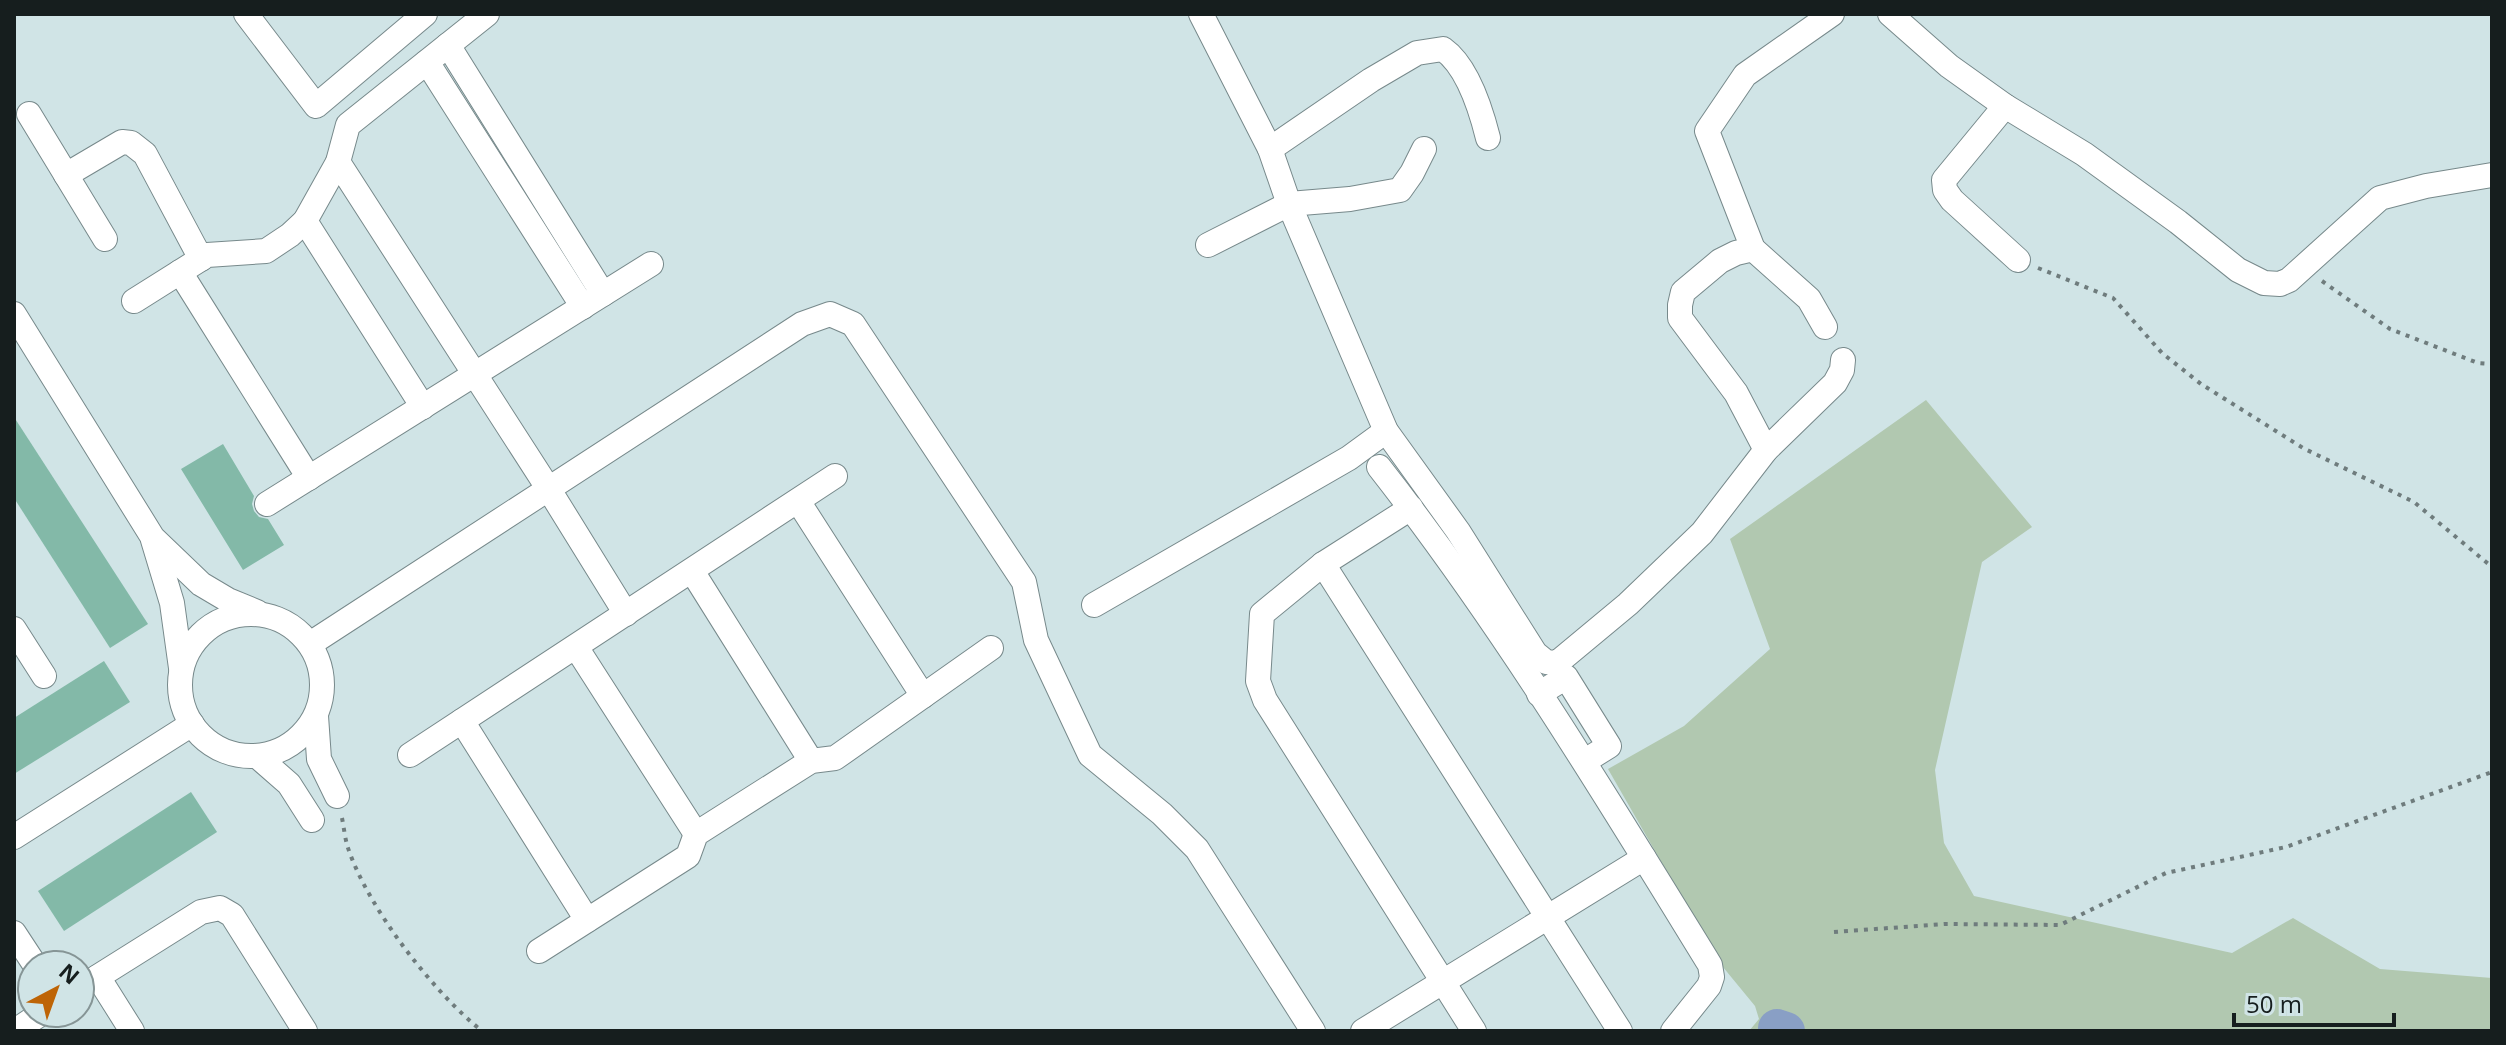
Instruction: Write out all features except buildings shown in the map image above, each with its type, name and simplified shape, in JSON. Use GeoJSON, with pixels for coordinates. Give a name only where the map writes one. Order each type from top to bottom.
{"type":"FeatureCollection","features":[{"type":"Feature","properties":{"kind":"street"},"geometry":{"type":"LineString","coordinates":[[246,14],[316,106],[425,14]]}},
{"type":"Feature","properties":{"kind":"street"},"geometry":{"type":"LineString","coordinates":[[134,301],[207,255],[266,251],[290,235],[305,221],[338,162],[348,125],[487,14]]}},
{"type":"Feature","properties":{"kind":"street"},"geometry":{"type":"LineString","coordinates":[[1201,14],[1270,149],[1289,204],[1386,431],[1458,531],[1535,653],[1546,662],[1557,663],[1628,604],[1702,533],[1766,450],[1835,383],[1843,360]]}},
{"type":"Feature","properties":{"kind":"street"},"geometry":{"type":"LineString","coordinates":[[1825,327],[1809,299],[1753,249],[1707,131],[1745,75],[1832,14]]}},
{"type":"Feature","properties":{"kind":"street"},"geometry":{"type":"LineString","coordinates":[[1890,14],[1949,66],[2005,106],[2084,154],[2251,278],[2264,283],[2280,284],[2303,268],[2380,198],[2426,186],[2492,175]]}},
{"type":"Feature","properties":{"kind":"street"},"geometry":{"type":"LineString","coordinates":[[448,45],[524,168],[593,301]]}},
{"type":"Feature","properties":{"kind":"street"},"geometry":{"type":"LineString","coordinates":[[1270,149],[1371,80],[1417,53],[1443,49],[1451,56],[1480,107],[1488,138]]}},
{"type":"Feature","properties":{"kind":"street"},"geometry":{"type":"LineString","coordinates":[[427,62],[503,182],[593,301]]}},
{"type":"Feature","properties":{"kind":"street"},"geometry":{"type":"LineString","coordinates":[[2005,106],[1944,180],[1945,190],[1952,200],[2018,260]]}},
{"type":"Feature","properties":{"kind":"street"},"geometry":{"type":"LineString","coordinates":[[29,114],[105,239]]}},
{"type":"Feature","properties":{"kind":"street"},"geometry":{"type":"LineString","coordinates":[[66,175],[122,142],[131,143],[145,154],[190,265],[309,478]]}},
{"type":"Feature","properties":{"kind":"street"},"geometry":{"type":"LineString","coordinates":[[1208,245],[1289,204],[1350,199],[1400,190],[1424,149]]}},
{"type":"Feature","properties":{"kind":"street"},"geometry":{"type":"LineString","coordinates":[[338,162],[626,614]]}},
{"type":"Feature","properties":{"kind":"street"},"geometry":{"type":"LineString","coordinates":[[503,182],[524,168]]}},
{"type":"Feature","properties":{"kind":"street"},"geometry":{"type":"LineString","coordinates":[[305,221],[423,407]]}},
{"type":"Feature","properties":{"kind":"street"},"geometry":{"type":"LineString","coordinates":[[1753,249],[1720,261],[1683,292],[1680,318],[1736,393],[1766,450]]}},
{"type":"Feature","properties":{"kind":"street"},"geometry":{"type":"LineString","coordinates":[[267,504],[651,264]]}},
{"type":"Feature","properties":{"kind":"street"},"geometry":{"type":"LineString","coordinates":[[14,314],[153,538],[201,584],[228,600],[290,625],[310,644],[320,667],[323,692],[316,716],[319,759],[337,796]]}},
{"type":"Feature","properties":{"kind":"street"},"geometry":{"type":"LineString","coordinates":[[310,644],[802,324],[830,314],[853,324],[1024,582],[1036,640],[1090,755],[1162,814],[1197,849],[1313,1031]]}},
{"type":"Feature","properties":{"kind":"street"},"geometry":{"type":"LineString","coordinates":[[1094,605],[1349,458],[1386,431]]}},
{"type":"Feature","properties":{"kind":"street"},"geometry":{"type":"LineString","coordinates":[[1379,467],[1411,508],[1585,761],[1710,965],[1712,977],[1709,986],[1673,1031]]}},
{"type":"Feature","properties":{"kind":"street"},"geometry":{"type":"LineString","coordinates":[[410,755],[835,476]]}},
{"type":"Feature","properties":{"kind":"street"},"geometry":{"type":"LineString","coordinates":[[798,501],[923,696]]}},
{"type":"Feature","properties":{"kind":"street"},"geometry":{"type":"LineString","coordinates":[[1411,508],[1323,564],[1262,614],[1258,681],[1265,700],[1474,1031]]}},
{"type":"Feature","properties":{"kind":"street"},"geometry":{"type":"LineString","coordinates":[[153,538],[172,603],[181,671],[181,698],[192,724],[209,742],[232,753],[257,756],[281,750],[301,736],[316,716]]}},
{"type":"Feature","properties":{"kind":"street"},"geometry":{"type":"LineString","coordinates":[[1323,564],[1620,1031]]}},
{"type":"Feature","properties":{"kind":"street"},"geometry":{"type":"LineString","coordinates":[[692,571],[811,761]]}},
{"type":"Feature","properties":{"kind":"street"},"geometry":{"type":"LineString","coordinates":[[181,671],[191,645],[211,626],[236,615],[264,615]]}},
{"type":"Feature","properties":{"kind":"street"},"geometry":{"type":"LineString","coordinates":[[16,638],[44,676]]}},
{"type":"Feature","properties":{"kind":"street"},"geometry":{"type":"LineString","coordinates":[[576,647],[696,834]]}},
{"type":"Feature","properties":{"kind":"street"},"geometry":{"type":"LineString","coordinates":[[539,951],[688,856],[696,834],[811,761],[835,758],[991,648]]}},
{"type":"Feature","properties":{"kind":"street"},"geometry":{"type":"LineString","coordinates":[[462,721],[587,920]]}},
{"type":"Feature","properties":{"kind":"street"},"geometry":{"type":"LineString","coordinates":[[14,837],[192,724]]}},
{"type":"Feature","properties":{"kind":"street"},"geometry":{"type":"LineString","coordinates":[[257,756],[289,784],[312,820]]}},
{"type":"Feature","properties":{"kind":"street"},"geometry":{"type":"LineString","coordinates":[[1363,1031],[1644,858]]}},
{"type":"Feature","properties":{"kind":"street"},"geometry":{"type":"LineString","coordinates":[[96,979],[201,912],[223,909],[232,915],[305,1031]]}},
{"type":"Feature","properties":{"kind":"street"},"geometry":{"type":"LineString","coordinates":[[96,991],[132,1031]]}},
{"type":"Feature","properties":{"kind":"path"},"geometry":{"type":"LineString","coordinates":[[2018,260],[2113,298],[2162,353],[2201,384],[2303,448],[2414,502],[2492,567]]}},
{"type":"Feature","properties":{"kind":"path"},"geometry":{"type":"LineString","coordinates":[[2303,268],[2390,329],[2478,363],[2492,364]]}},
{"type":"Feature","properties":{"kind":"path"},"geometry":{"type":"LineString","coordinates":[[1834,932],[1945,924],[2060,925],[2166,873],[2286,847],[2492,772]]}},
{"type":"Feature","properties":{"kind":"path"},"geometry":{"type":"LineString","coordinates":[[337,796],[348,848],[372,899],[456,1010],[482,1031]]}},
{"type":"Feature","properties":{"kind":"green space"},"geometry":{"type":"Polygon","coordinates":[[[1926,400],[2032,527],[1982,562],[1935,770],[1944,843],[1974,896],[2232,953],[2293,918],[2380,969],[2492,978],[2492,1031],[1749,1031],[1759,1019],[1755,1006],[1718,961],[1608,769],[1684,726],[1770,649],[1730,539],[1926,400]]]}},
{"type":"Feature","properties":{"kind":"waterway"},"geometry":{"type":"LineString","coordinates":[[1777,1031],[1777,1028],[1786,1031]]}}]}
